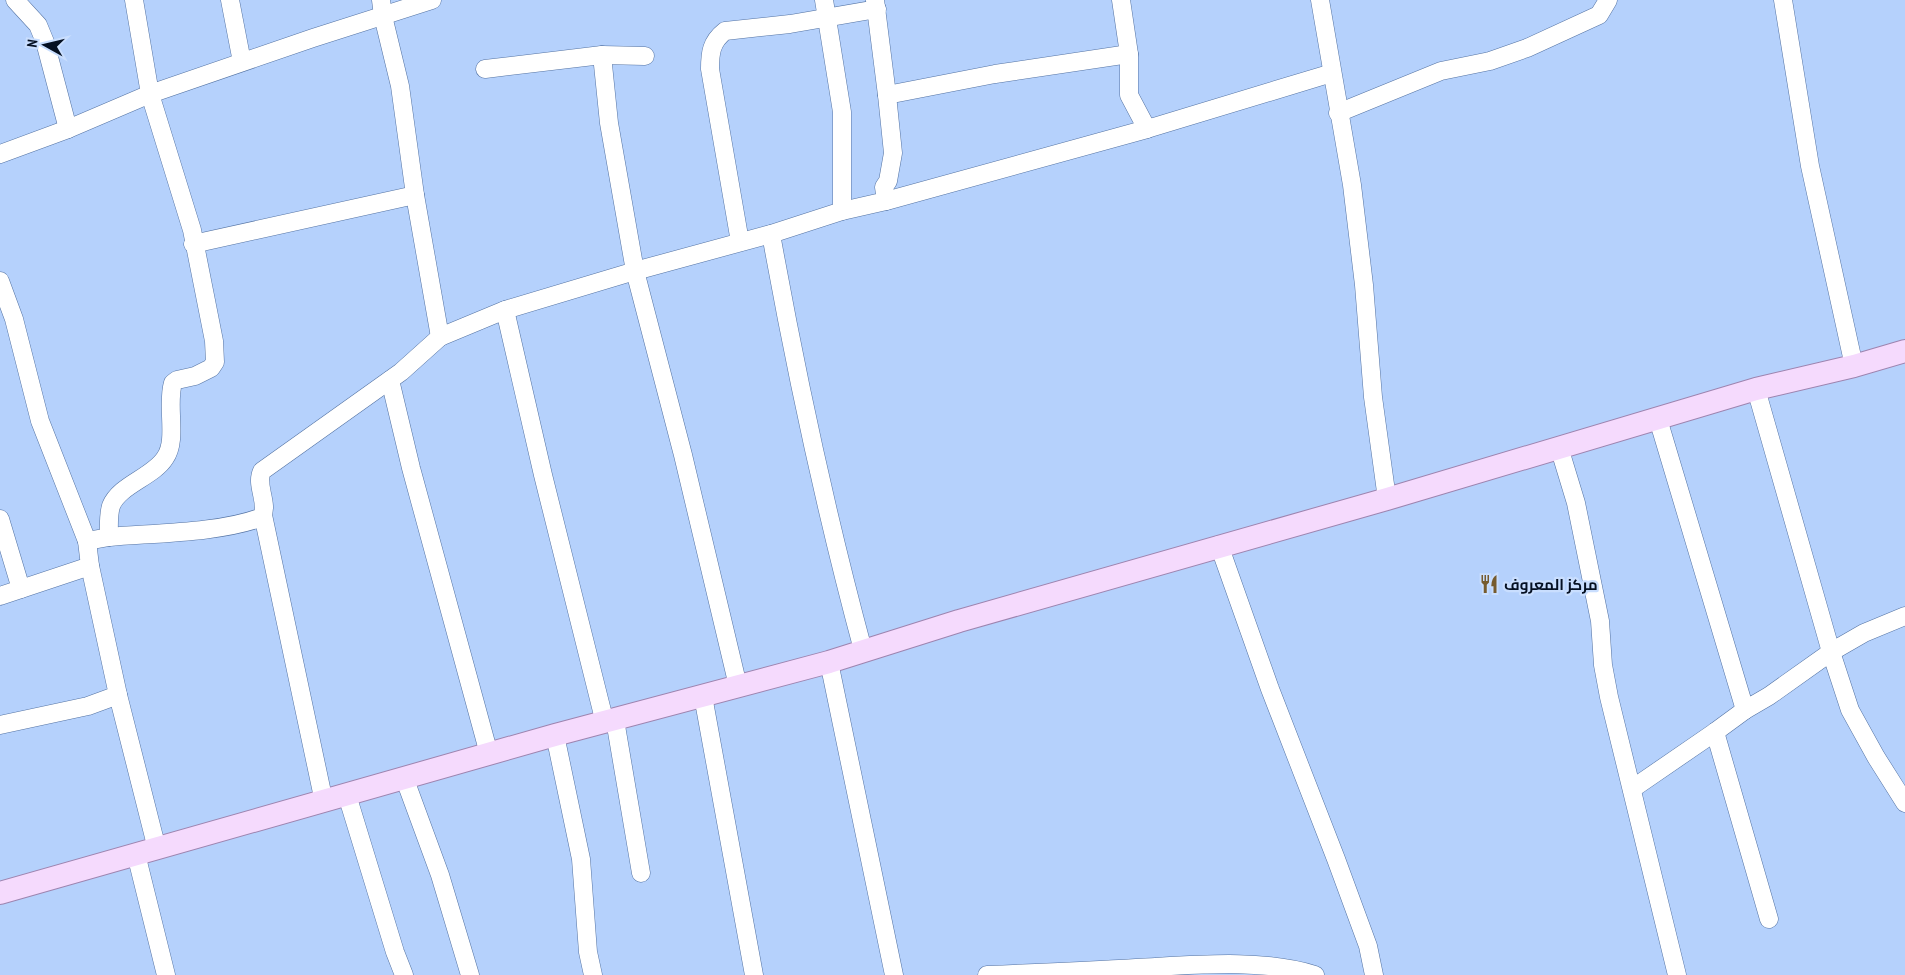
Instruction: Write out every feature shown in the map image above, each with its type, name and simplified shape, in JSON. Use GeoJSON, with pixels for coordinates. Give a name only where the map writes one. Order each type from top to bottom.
{"type":"FeatureCollection","features":[{"type":"Feature","properties":{"kind":"main road"},"geometry":{"type":"LineString","coordinates":[[0,893],[324,802],[404,777],[828,662],[862,650],[1387,499],[1756,389],[1905,352]]}},
{"type":"Feature","properties":{"kind":"street"},"geometry":{"type":"LineString","coordinates":[[15,0],[38,25],[45,42],[68,129]]}},
{"type":"Feature","properties":{"kind":"street"},"geometry":{"type":"LineString","coordinates":[[109,537],[109,514],[114,500],[129,487],[152,472],[166,458],[170,447],[170,396],[173,383],[211,368],[214,362],[214,341],[193,244],[192,230],[150,94],[134,0]]}},
{"type":"Feature","properties":{"kind":"street"},"geometry":{"type":"LineString","coordinates":[[230,0],[242,62]]}},
{"type":"Feature","properties":{"kind":"street"},"geometry":{"type":"LineString","coordinates":[[0,154],[68,129],[150,94],[242,62],[382,8],[432,0]]}},
{"type":"Feature","properties":{"kind":"street"},"geometry":{"type":"LineString","coordinates":[[1121,0],[1129,54],[1128,95],[1147,129]]}},
{"type":"Feature","properties":{"kind":"street"},"geometry":{"type":"LineString","coordinates":[[1320,0],[1338,114],[1352,185],[1362,267],[1373,396],[1387,499]]}},
{"type":"Feature","properties":{"kind":"street"},"geometry":{"type":"LineString","coordinates":[[1338,114],[1440,71],[1490,61],[1527,48],[1599,15],[1608,0]]}},
{"type":"Feature","properties":{"kind":"street"},"geometry":{"type":"LineString","coordinates":[[1785,2],[1810,166],[1854,366]]}},
{"type":"Feature","properties":{"kind":"street"},"geometry":{"type":"LineString","coordinates":[[740,242],[710,69],[712,45],[725,31],[790,24],[825,9],[876,5],[888,95],[892,152],[888,181],[884,187],[886,202]]}},
{"type":"Feature","properties":{"kind":"street"},"geometry":{"type":"LineString","coordinates":[[382,8],[400,86],[415,195],[440,337]]}},
{"type":"Feature","properties":{"kind":"street"},"geometry":{"type":"LineString","coordinates":[[825,9],[842,112],[842,211]]}},
{"type":"Feature","properties":{"kind":"street"},"geometry":{"type":"LineString","coordinates":[[888,95],[995,74],[1129,54]]}},
{"type":"Feature","properties":{"kind":"street"},"geometry":{"type":"LineString","coordinates":[[485,68],[602,55],[645,56]]}},
{"type":"Feature","properties":{"kind":"street"},"geometry":{"type":"LineString","coordinates":[[602,55],[609,124],[635,271],[683,455],[738,686]]}},
{"type":"Feature","properties":{"kind":"street"},"geometry":{"type":"LineString","coordinates":[[324,802],[263,515],[264,507],[260,474],[401,372],[440,337],[505,310],[635,271],[771,234],[842,211],[886,202],[1147,129],[1332,73]]}},
{"type":"Feature","properties":{"kind":"street"},"geometry":{"type":"LineString","coordinates":[[193,244],[415,195]]}},
{"type":"Feature","properties":{"kind":"street"},"geometry":{"type":"LineString","coordinates":[[771,234],[787,322],[834,543],[862,650]]}},
{"type":"Feature","properties":{"kind":"street"},"geometry":{"type":"LineString","coordinates":[[0,281],[14,319],[40,421],[87,541],[90,566],[118,695],[147,852],[166,975]]}},
{"type":"Feature","properties":{"kind":"street"},"geometry":{"type":"LineString","coordinates":[[505,310],[539,456],[610,722],[641,873]]}},
{"type":"Feature","properties":{"kind":"street"},"geometry":{"type":"LineString","coordinates":[[390,380],[411,468],[489,754]]}},
{"type":"Feature","properties":{"kind":"street"},"geometry":{"type":"LineString","coordinates":[[1756,389],[1850,710],[1876,758],[1905,803]]}},
{"type":"Feature","properties":{"kind":"street"},"geometry":{"type":"LineString","coordinates":[[1658,419],[1745,710]]}},
{"type":"Feature","properties":{"kind":"street"},"geometry":{"type":"LineString","coordinates":[[1560,447],[1576,503],[1600,621],[1603,665],[1609,697],[1677,975]]}},
{"type":"Feature","properties":{"kind":"street"},"geometry":{"type":"LineString","coordinates":[[87,541],[109,537],[197,530],[252,521],[263,515]]}},
{"type":"Feature","properties":{"kind":"street"},"geometry":{"type":"LineString","coordinates":[[0,519],[21,589]]}},
{"type":"Feature","properties":{"kind":"street"},"geometry":{"type":"LineString","coordinates":[[1219,546],[1270,689],[1368,946],[1374,975]]}},
{"type":"Feature","properties":{"kind":"street"},"geometry":{"type":"LineString","coordinates":[[0,596],[90,566]]}},
{"type":"Feature","properties":{"kind":"street"},"geometry":{"type":"LineString","coordinates":[[1632,789],[1832,652],[1864,633],[1905,616]]}},
{"type":"Feature","properties":{"kind":"street"},"geometry":{"type":"LineString","coordinates":[[828,662],[894,975]]}},
{"type":"Feature","properties":{"kind":"street"},"geometry":{"type":"LineString","coordinates":[[0,725],[88,706],[118,695]]}},
{"type":"Feature","properties":{"kind":"street"},"geometry":{"type":"LineString","coordinates":[[703,696],[754,975]]}},
{"type":"Feature","properties":{"kind":"street"},"geometry":{"type":"LineString","coordinates":[[1716,732],[1769,919]]}},
{"type":"Feature","properties":{"kind":"street"},"geometry":{"type":"LineString","coordinates":[[555,735],[581,859],[588,952],[593,975]]}},
{"type":"Feature","properties":{"kind":"street"},"geometry":{"type":"LineString","coordinates":[[404,777],[440,875],[470,975]]}},
{"type":"Feature","properties":{"kind":"street"},"geometry":{"type":"LineString","coordinates":[[347,795],[395,952],[404,975]]}},
{"type":"Feature","properties":{"kind":"street"},"geometry":{"type":"LineString","coordinates":[[987,975],[1160,971],[1198,965],[1294,968],[1315,975]]}},
{"type":"Feature","properties":{"kind":"place","name":"مركز المعروف"},"geometry":{"type":"Point","coordinates":[1489,584]}}]}
